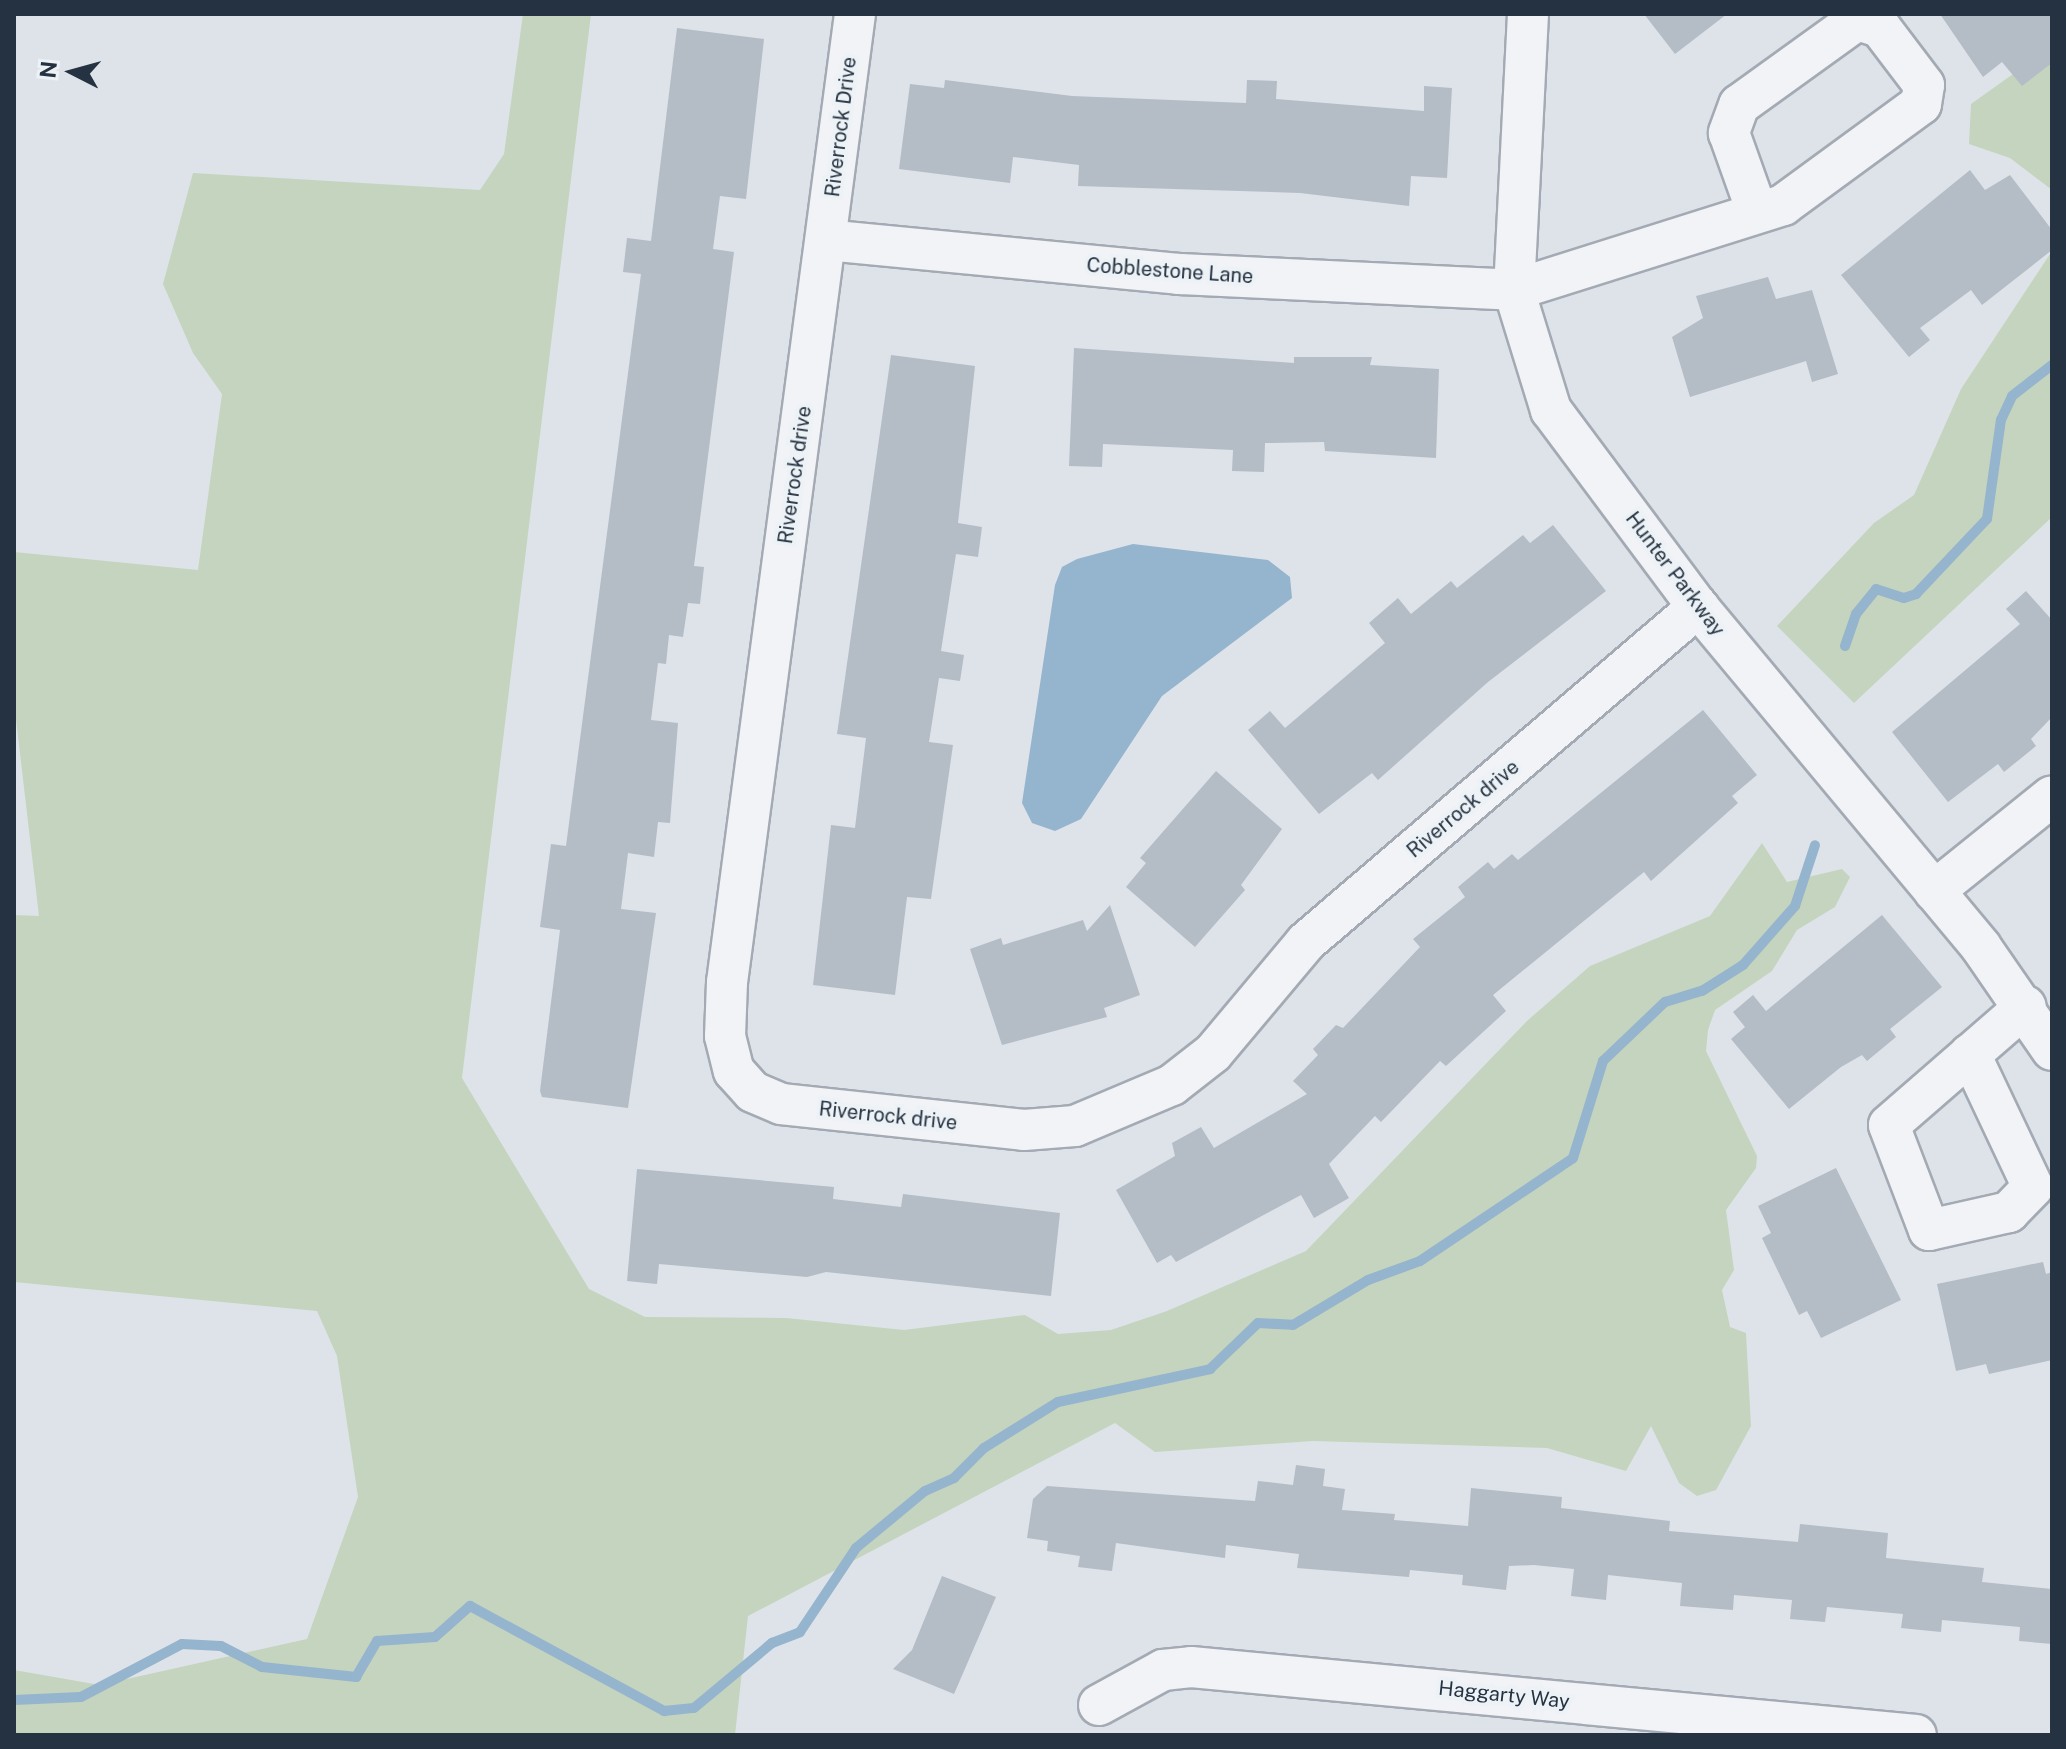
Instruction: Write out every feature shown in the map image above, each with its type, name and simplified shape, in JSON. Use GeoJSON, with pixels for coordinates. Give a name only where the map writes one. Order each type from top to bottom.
{"type":"FeatureCollection","features":[{"type":"Feature","properties":{"kind":"street","name":"Riverrock Drive"},"geometry":{"type":"LineString","coordinates":[[826,240],[855,14]]}},
{"type":"Feature","properties":{"kind":"street","name":"Hunter Parkway"},"geometry":{"type":"LineString","coordinates":[[1528,14],[1514,290],[1551,410],[1698,607],[2026,1006],[2052,1050]]}},
{"type":"Feature","properties":{"kind":"street"},"geometry":{"type":"LineString","coordinates":[[1514,290],[1756,209],[1783,205],[1921,104],[1924,85],[1880,27],[1857,20],[1739,105],[1729,133],[1756,209]]}},
{"type":"Feature","properties":{"kind":"street","name":"Cobblestone Lane"},"geometry":{"type":"LineString","coordinates":[[826,240],[1179,274],[1514,290]]}},
{"type":"Feature","properties":{"kind":"street","name":"Riverrock drive"},"geometry":{"type":"LineString","coordinates":[[826,240],[727,982],[725,1036],[734,1071],[753,1092],[781,1104],[1024,1130],[1075,1126],[1172,1085],[1213,1053],[1306,942],[1698,607]]}},
{"type":"Feature","properties":{"kind":"street"},"geometry":{"type":"LineString","coordinates":[[1934,891],[2052,796]]}},
{"type":"Feature","properties":{"kind":"street"},"geometry":{"type":"LineString","coordinates":[[1970,1054],[2026,1006]]}},
{"type":"Feature","properties":{"kind":"street","name":"Haggarty Way"},"geometry":{"type":"LineString","coordinates":[[1099,1705],[1163,1670],[1191,1667],[1916,1735]]}},
{"type":"Feature","properties":{"kind":"green space"},"geometry":{"type":"Polygon","coordinates":[[[523,14],[591,14],[462,1078],[589,1289],[645,1317],[786,1318],[904,1330],[1025,1315],[1058,1334],[1111,1330],[1167,1311],[1306,1251],[1527,1021],[1590,966],[1710,916],[1762,843],[1787,882],[1842,869],[1850,877],[1835,907],[1797,930],[1772,971],[1715,1010],[1708,1030],[1706,1051],[1757,1156],[1756,1168],[1726,1210],[1734,1270],[1722,1290],[1730,1327],[1746,1333],[1751,1426],[1716,1490],[1697,1496],[1679,1483],[1651,1426],[1626,1471],[1547,1448],[1313,1441],[1155,1452],[1115,1423],[748,1616],[735,1735],[14,1735],[14,1670],[100,1685],[307,1639],[358,1497],[337,1356],[317,1311],[14,1282],[14,915],[39,916],[14,702],[14,552],[198,570],[222,394],[193,353],[163,284],[193,173],[480,190],[504,154],[523,14]]]}},
{"type":"Feature","properties":{"kind":"green space"},"geometry":{"type":"Polygon","coordinates":[[[2052,46],[2052,190],[2010,158],[1969,144],[1971,104],[2052,46]]]}},
{"type":"Feature","properties":{"kind":"green space"},"geometry":{"type":"Polygon","coordinates":[[[2052,251],[2052,517],[1854,703],[1777,626],[1874,523],[1914,495],[1961,389],[2052,251]]]}},
{"type":"Feature","properties":{"kind":"water"},"geometry":{"type":"Polygon","coordinates":[[[1133,544],[1268,560],[1290,577],[1292,598],[1162,696],[1081,819],[1055,831],[1032,823],[1022,803],[1055,585],[1062,567],[1077,559],[1133,544]]]}},
{"type":"Feature","properties":{"kind":"building"},"geometry":{"type":"Polygon","coordinates":[[[1644,14],[1727,14],[1675,54],[1644,14]]]}},
{"type":"Feature","properties":{"kind":"building"},"geometry":{"type":"Polygon","coordinates":[[[1940,14],[2052,14],[2052,63],[2022,86],[2002,62],[1983,77],[1940,14]]]}},
{"type":"Feature","properties":{"kind":"building"},"geometry":{"type":"Polygon","coordinates":[[[677,28],[764,39],[746,199],[720,196],[713,249],[734,252],[694,566],[704,567],[700,604],[688,603],[683,637],[669,635],[666,664],[658,663],[651,720],[678,723],[670,823],[658,822],[654,857],[628,853],[621,909],[656,913],[628,1108],[542,1097],[540,1091],[560,930],[540,927],[551,844],[566,846],[641,274],[623,272],[627,238],[651,241],[677,28]]]}},
{"type":"Feature","properties":{"kind":"building"},"geometry":{"type":"Polygon","coordinates":[[[945,80],[1072,96],[1246,103],[1247,80],[1277,81],[1276,99],[1424,111],[1424,86],[1452,88],[1447,178],[1411,176],[1409,206],[1300,193],[1078,186],[1079,165],[1013,157],[1010,183],[899,169],[910,84],[944,88],[945,80]]]}},
{"type":"Feature","properties":{"kind":"building"},"geometry":{"type":"Polygon","coordinates":[[[1970,170],[1985,190],[2010,175],[2052,230],[2052,250],[1982,305],[1971,290],[1920,328],[1930,340],[1909,357],[1841,275],[1970,170]]]}},
{"type":"Feature","properties":{"kind":"building"},"geometry":{"type":"Polygon","coordinates":[[[1768,277],[1776,299],[1812,290],[1838,374],[1812,382],[1806,361],[1690,397],[1672,337],[1703,318],[1696,296],[1768,277]]]}},
{"type":"Feature","properties":{"kind":"building"},"geometry":{"type":"Polygon","coordinates":[[[1074,348],[1294,363],[1294,357],[1372,357],[1370,365],[1439,369],[1436,458],[1325,451],[1324,442],[1265,443],[1264,472],[1232,471],[1233,450],[1103,444],[1102,467],[1069,466],[1074,348]]]}},
{"type":"Feature","properties":{"kind":"building"},"geometry":{"type":"Polygon","coordinates":[[[891,355],[975,366],[958,523],[982,527],[978,557],[956,554],[941,651],[964,655],[960,681],[939,678],[929,742],[953,745],[931,899],[907,897],[895,995],[813,985],[831,825],[855,828],[866,738],[837,734],[891,355]]]}},
{"type":"Feature","properties":{"kind":"building"},"geometry":{"type":"Polygon","coordinates":[[[1553,525],[1606,591],[1488,682],[1378,780],[1372,773],[1319,814],[1248,730],[1270,711],[1285,728],[1385,643],[1369,623],[1398,598],[1411,614],[1451,581],[1457,588],[1523,535],[1530,543],[1553,525]]]}},
{"type":"Feature","properties":{"kind":"building"},"geometry":{"type":"Polygon","coordinates":[[[2026,591],[2052,620],[2052,717],[2031,739],[2036,746],[2004,772],[1998,764],[1948,802],[1892,732],[2020,624],[2006,609],[2026,591]]]}},
{"type":"Feature","properties":{"kind":"building"},"geometry":{"type":"Polygon","coordinates":[[[1703,710],[1757,775],[1732,796],[1738,803],[1651,881],[1644,872],[1493,995],[1506,1011],[1446,1066],[1440,1061],[1381,1122],[1375,1116],[1329,1164],[1349,1198],[1314,1218],[1301,1195],[1176,1262],[1171,1255],[1157,1263],[1116,1190],[1175,1156],[1172,1143],[1201,1127],[1214,1148],[1307,1094],[1293,1081],[1318,1055],[1313,1049],[1336,1025],[1343,1028],[1420,947],[1413,939],[1465,897],[1458,887],[1488,862],[1494,869],[1512,854],[1518,860],[1703,710]]]}},
{"type":"Feature","properties":{"kind":"building"},"geometry":{"type":"Polygon","coordinates":[[[1216,771],[1282,829],[1241,885],[1245,890],[1195,947],[1126,887],[1146,863],[1140,858],[1216,771]]]}},
{"type":"Feature","properties":{"kind":"building"},"geometry":{"type":"Polygon","coordinates":[[[1110,905],[1140,995],[1104,1008],[1107,1017],[1002,1045],[970,949],[1001,938],[1003,945],[1083,920],[1087,931],[1110,905]]]}},
{"type":"Feature","properties":{"kind":"building"},"geometry":{"type":"Polygon","coordinates":[[[1882,915],[1942,987],[1890,1029],[1896,1037],[1867,1061],[1862,1055],[1841,1067],[1789,1109],[1731,1039],[1745,1027],[1733,1012],[1753,995],[1766,1011],[1882,915]]]}},
{"type":"Feature","properties":{"kind":"building"},"geometry":{"type":"Polygon","coordinates":[[[1836,1168],[1901,1300],[1821,1338],[1807,1311],[1799,1315],[1762,1238],[1771,1233],[1758,1206],[1836,1168]]]}},
{"type":"Feature","properties":{"kind":"building"},"geometry":{"type":"Polygon","coordinates":[[[637,1169],[834,1187],[833,1199],[901,1207],[903,1194],[1060,1213],[1051,1296],[826,1272],[807,1277],[659,1264],[657,1284],[627,1281],[637,1169]]]}},
{"type":"Feature","properties":{"kind":"building"},"geometry":{"type":"Polygon","coordinates":[[[2043,1262],[2046,1274],[2052,1272],[2052,1360],[1989,1374],[1986,1364],[1956,1371],[1937,1284],[2043,1262]]]}},
{"type":"Feature","properties":{"kind":"building"},"geometry":{"type":"Polygon","coordinates":[[[1296,1465],[1325,1469],[1323,1486],[1345,1489],[1342,1510],[1395,1514],[1394,1520],[1468,1526],[1471,1488],[1562,1497],[1561,1508],[1670,1521],[1669,1531],[1798,1542],[1800,1524],[1888,1533],[1886,1558],[1984,1568],[1982,1582],[2052,1589],[2052,1644],[2019,1641],[2020,1627],[1942,1620],[1941,1632],[1901,1628],[1903,1614],[1827,1607],[1825,1622],[1790,1619],[1792,1600],[1734,1595],[1733,1610],[1680,1606],[1682,1583],[1608,1575],[1606,1600],[1571,1596],[1574,1569],[1509,1566],[1506,1590],[1462,1585],[1463,1575],[1410,1570],[1409,1577],[1297,1568],[1299,1554],[1226,1545],[1225,1558],[1116,1543],[1112,1571],[1078,1567],[1080,1556],[1047,1551],[1048,1541],[1027,1538],[1033,1499],[1047,1486],[1255,1501],[1258,1481],[1293,1485],[1296,1465]]]}},
{"type":"Feature","properties":{"kind":"building"},"geometry":{"type":"Polygon","coordinates":[[[942,1576],[996,1597],[954,1694],[893,1669],[912,1650],[942,1576]]]}},
{"type":"Feature","properties":{"kind":"waterway"},"geometry":{"type":"LineString","coordinates":[[1845,646],[1856,614],[1876,589],[1904,598],[1916,594],[1987,519],[2001,420],[2012,396],[2052,365]]}},
{"type":"Feature","properties":{"kind":"waterway"},"geometry":{"type":"LineString","coordinates":[[14,1700],[81,1697],[182,1644],[221,1646],[262,1667],[356,1677],[377,1641],[435,1637],[470,1606],[664,1711],[694,1708],[772,1643],[800,1632],[856,1548],[925,1491],[954,1478],[984,1448],[1058,1402],[1210,1369],[1258,1323],[1293,1325],[1368,1280],[1420,1261],[1573,1158],[1603,1061],[1665,1002],[1702,991],[1743,965],[1795,906],[1815,845]]}}]}
